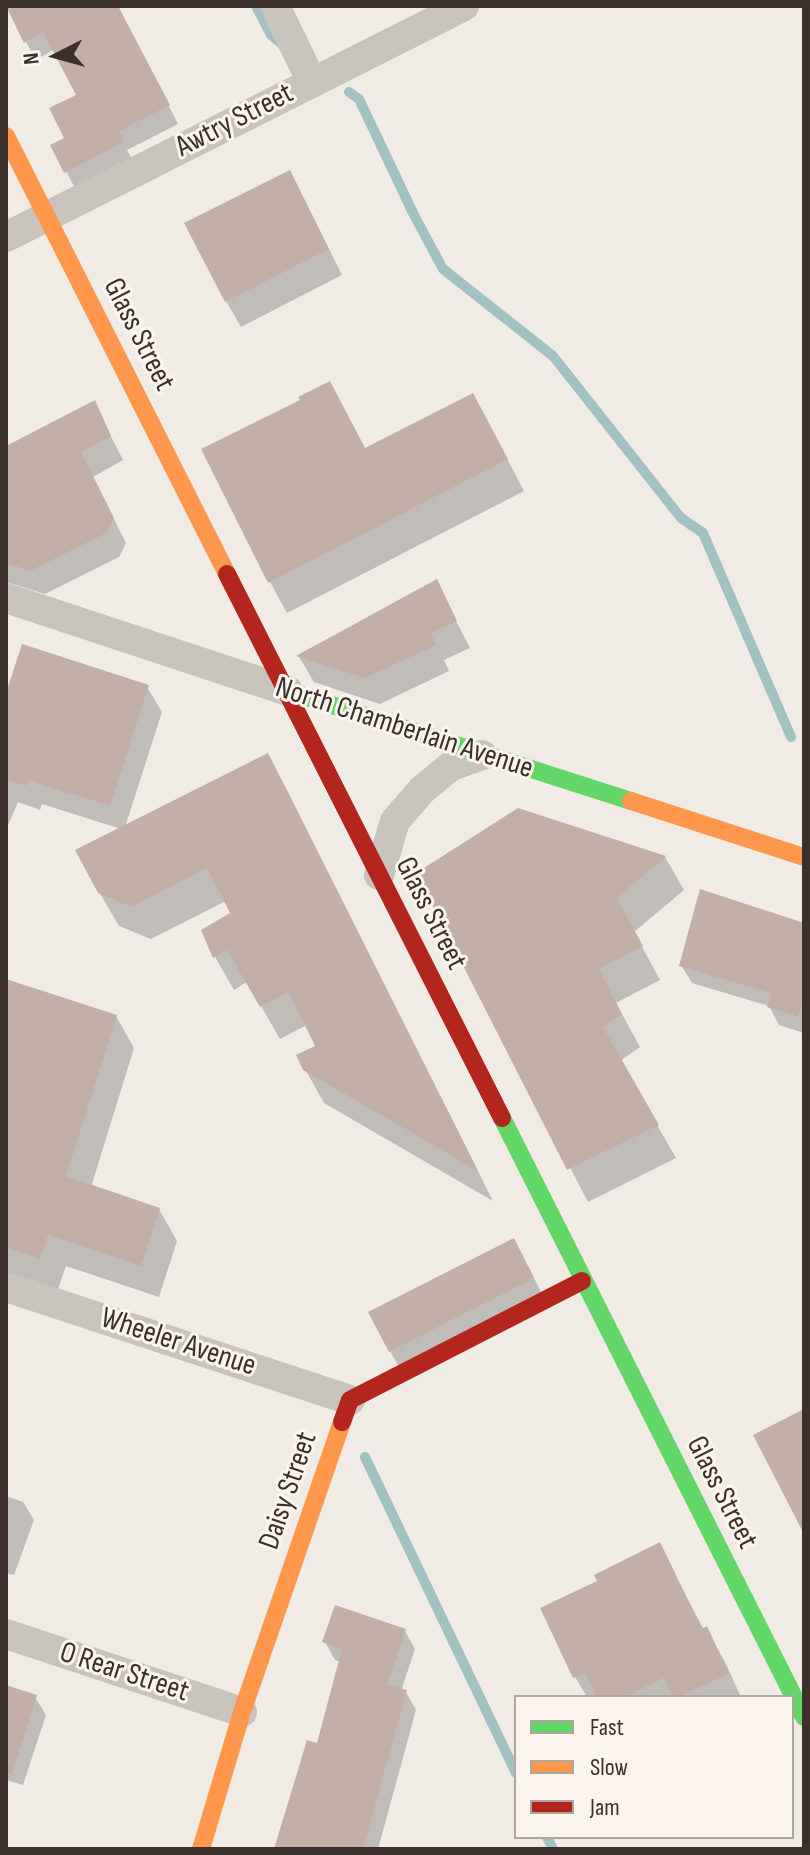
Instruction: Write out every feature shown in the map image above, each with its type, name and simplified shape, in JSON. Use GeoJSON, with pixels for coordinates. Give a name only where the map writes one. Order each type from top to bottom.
{"type":"FeatureCollection","features":[{"type":"Feature","properties":{"kind":"main road","name":"Glass Street"},"geometry":{"type":"LineString","coordinates":[[6,136],[793,1695]]}},
{"type":"Feature","properties":{"kind":"main road","name":"North Chamberlain Avenue"},"geometry":{"type":"LineString","coordinates":[[288,691],[804,857]]}},
{"type":"Feature","properties":{"kind":"main road"},"geometry":{"type":"LineString","coordinates":[[350,1400],[582,1281]]}},
{"type":"Feature","properties":{"kind":"main road","name":"Daisy Street"},"geometry":{"type":"LineString","coordinates":[[201,1849],[242,1712],[350,1400]]}},
{"type":"Feature","properties":{"kind":"main road","name":"Glass Street"},"geometry":{"type":"LineString","coordinates":[[794,1697],[804,1717]]}},
{"type":"Feature","properties":{"kind":"street"},"geometry":{"type":"LineString","coordinates":[[275,6],[312,82]]}},
{"type":"Feature","properties":{"kind":"street","name":"Awtry Street"},"geometry":{"type":"LineString","coordinates":[[6,237],[464,6]]}},
{"type":"Feature","properties":{"kind":"street","name":"North Chamberlain Avenue"},"geometry":{"type":"LineString","coordinates":[[6,598],[288,691]]}},
{"type":"Feature","properties":{"kind":"street"},"geometry":{"type":"LineString","coordinates":[[379,875],[395,821],[422,790],[451,766],[482,755]]}},
{"type":"Feature","properties":{"kind":"street","name":"Wheeler Avenue"},"geometry":{"type":"LineString","coordinates":[[6,1287],[350,1400]]}},
{"type":"Feature","properties":{"kind":"street","name":"O Rear Street"},"geometry":{"type":"LineString","coordinates":[[6,1634],[242,1712]]}},
{"type":"Feature","properties":{"kind":"building"},"geometry":{"type":"Polygon","coordinates":[[[6,6],[118,6],[170,105],[119,131],[124,142],[64,173],[50,145],[64,138],[49,108],[76,95],[43,32],[24,43],[6,6]]]}},
{"type":"Feature","properties":{"kind":"building"},"geometry":{"type":"Polygon","coordinates":[[[290,170],[329,249],[225,302],[184,223],[290,170]]]}},
{"type":"Feature","properties":{"kind":"building"},"geometry":{"type":"Polygon","coordinates":[[[330,381],[365,448],[473,393],[508,459],[268,583],[201,449],[300,400],[298,397],[330,381]]]}},
{"type":"Feature","properties":{"kind":"building"},"geometry":{"type":"Polygon","coordinates":[[[95,400],[111,436],[81,452],[114,518],[106,533],[30,571],[6,563],[6,446],[95,400]]]}},
{"type":"Feature","properties":{"kind":"building"},"geometry":{"type":"Polygon","coordinates":[[[437,579],[457,621],[431,633],[436,645],[365,678],[296,656],[437,579]]]}},
{"type":"Feature","properties":{"kind":"building"},"geometry":{"type":"Polygon","coordinates":[[[22,644],[149,685],[110,806],[28,780],[26,786],[6,779],[6,693],[22,644]]]}},
{"type":"Feature","properties":{"kind":"building"},"geometry":{"type":"Polygon","coordinates":[[[268,753],[478,1171],[303,1070],[296,1055],[315,1046],[289,992],[260,1007],[227,950],[213,958],[201,930],[230,913],[207,868],[131,907],[98,893],[75,850],[268,753]]]}},
{"type":"Feature","properties":{"kind":"building"},"geometry":{"type":"Polygon","coordinates":[[[518,808],[666,856],[617,898],[643,946],[599,969],[622,1014],[603,1027],[659,1125],[567,1170],[416,873],[518,808]]]}},
{"type":"Feature","properties":{"kind":"building"},"geometry":{"type":"Polygon","coordinates":[[[700,889],[804,923],[804,996],[798,1017],[767,1007],[771,993],[679,966],[700,889]]]}},
{"type":"Feature","properties":{"kind":"building"},"geometry":{"type":"Polygon","coordinates":[[[6,979],[117,1015],[66,1176],[160,1208],[141,1266],[48,1235],[40,1258],[6,1247],[6,979]]]}},
{"type":"Feature","properties":{"kind":"building"},"geometry":{"type":"Polygon","coordinates":[[[514,1238],[534,1278],[389,1352],[368,1312],[514,1238]]]}},
{"type":"Feature","properties":{"kind":"building"},"geometry":{"type":"Polygon","coordinates":[[[804,1409],[804,1534],[753,1435],[804,1409]]]}},
{"type":"Feature","properties":{"kind":"building"},"geometry":{"type":"Polygon","coordinates":[[[660,1542],[702,1629],[707,1626],[729,1674],[682,1695],[672,1695],[664,1678],[628,1695],[596,1695],[585,1673],[573,1678],[540,1608],[597,1581],[594,1575],[660,1542]]]}},
{"type":"Feature","properties":{"kind":"building"},"geometry":{"type":"Polygon","coordinates":[[[335,1605],[406,1629],[387,1685],[407,1690],[363,1849],[274,1849],[307,1740],[317,1743],[342,1649],[322,1642],[335,1605]]]}},
{"type":"Feature","properties":{"kind":"building"},"geometry":{"type":"Polygon","coordinates":[[[6,1685],[37,1695],[12,1774],[6,1773],[6,1685]]]}},
{"type":"Feature","properties":{"kind":"waterway"},"geometry":{"type":"LineString","coordinates":[[256,6],[271,35],[284,46]]}},
{"type":"Feature","properties":{"kind":"waterway"},"geometry":{"type":"LineString","coordinates":[[349,92],[359,99],[443,269],[553,356],[681,518],[703,533],[791,737]]}},
{"type":"Feature","properties":{"kind":"waterway"},"geometry":{"type":"LineString","coordinates":[[365,1457],[514,1769]]}},
{"type":"Feature","properties":{"kind":"waterway"},"geometry":{"type":"LineString","coordinates":[[548,1839],[553,1849]]}},
{"type":"Feature","properties":{"kind":"traffic: fast"},"geometry":{"type":"LineString","coordinates":[[288,691],[631,801]]}},
{"type":"Feature","properties":{"kind":"traffic: fast"},"geometry":{"type":"LineString","coordinates":[[502,1118],[793,1695]]}},
{"type":"Feature","properties":{"kind":"traffic: fast"},"geometry":{"type":"LineString","coordinates":[[794,1697],[804,1717]]}},
{"type":"Feature","properties":{"kind":"traffic: slow"},"geometry":{"type":"LineString","coordinates":[[6,136],[227,574]]}},
{"type":"Feature","properties":{"kind":"traffic: slow"},"geometry":{"type":"LineString","coordinates":[[631,801],[804,857]]}},
{"type":"Feature","properties":{"kind":"traffic: slow"},"geometry":{"type":"LineString","coordinates":[[201,1849],[242,1712],[342,1422]]}},
{"type":"Feature","properties":{"kind":"traffic: jam"},"geometry":{"type":"LineString","coordinates":[[227,574],[502,1118]]}},
{"type":"Feature","properties":{"kind":"traffic: jam"},"geometry":{"type":"LineString","coordinates":[[342,1422],[350,1400],[582,1281]]}}]}
